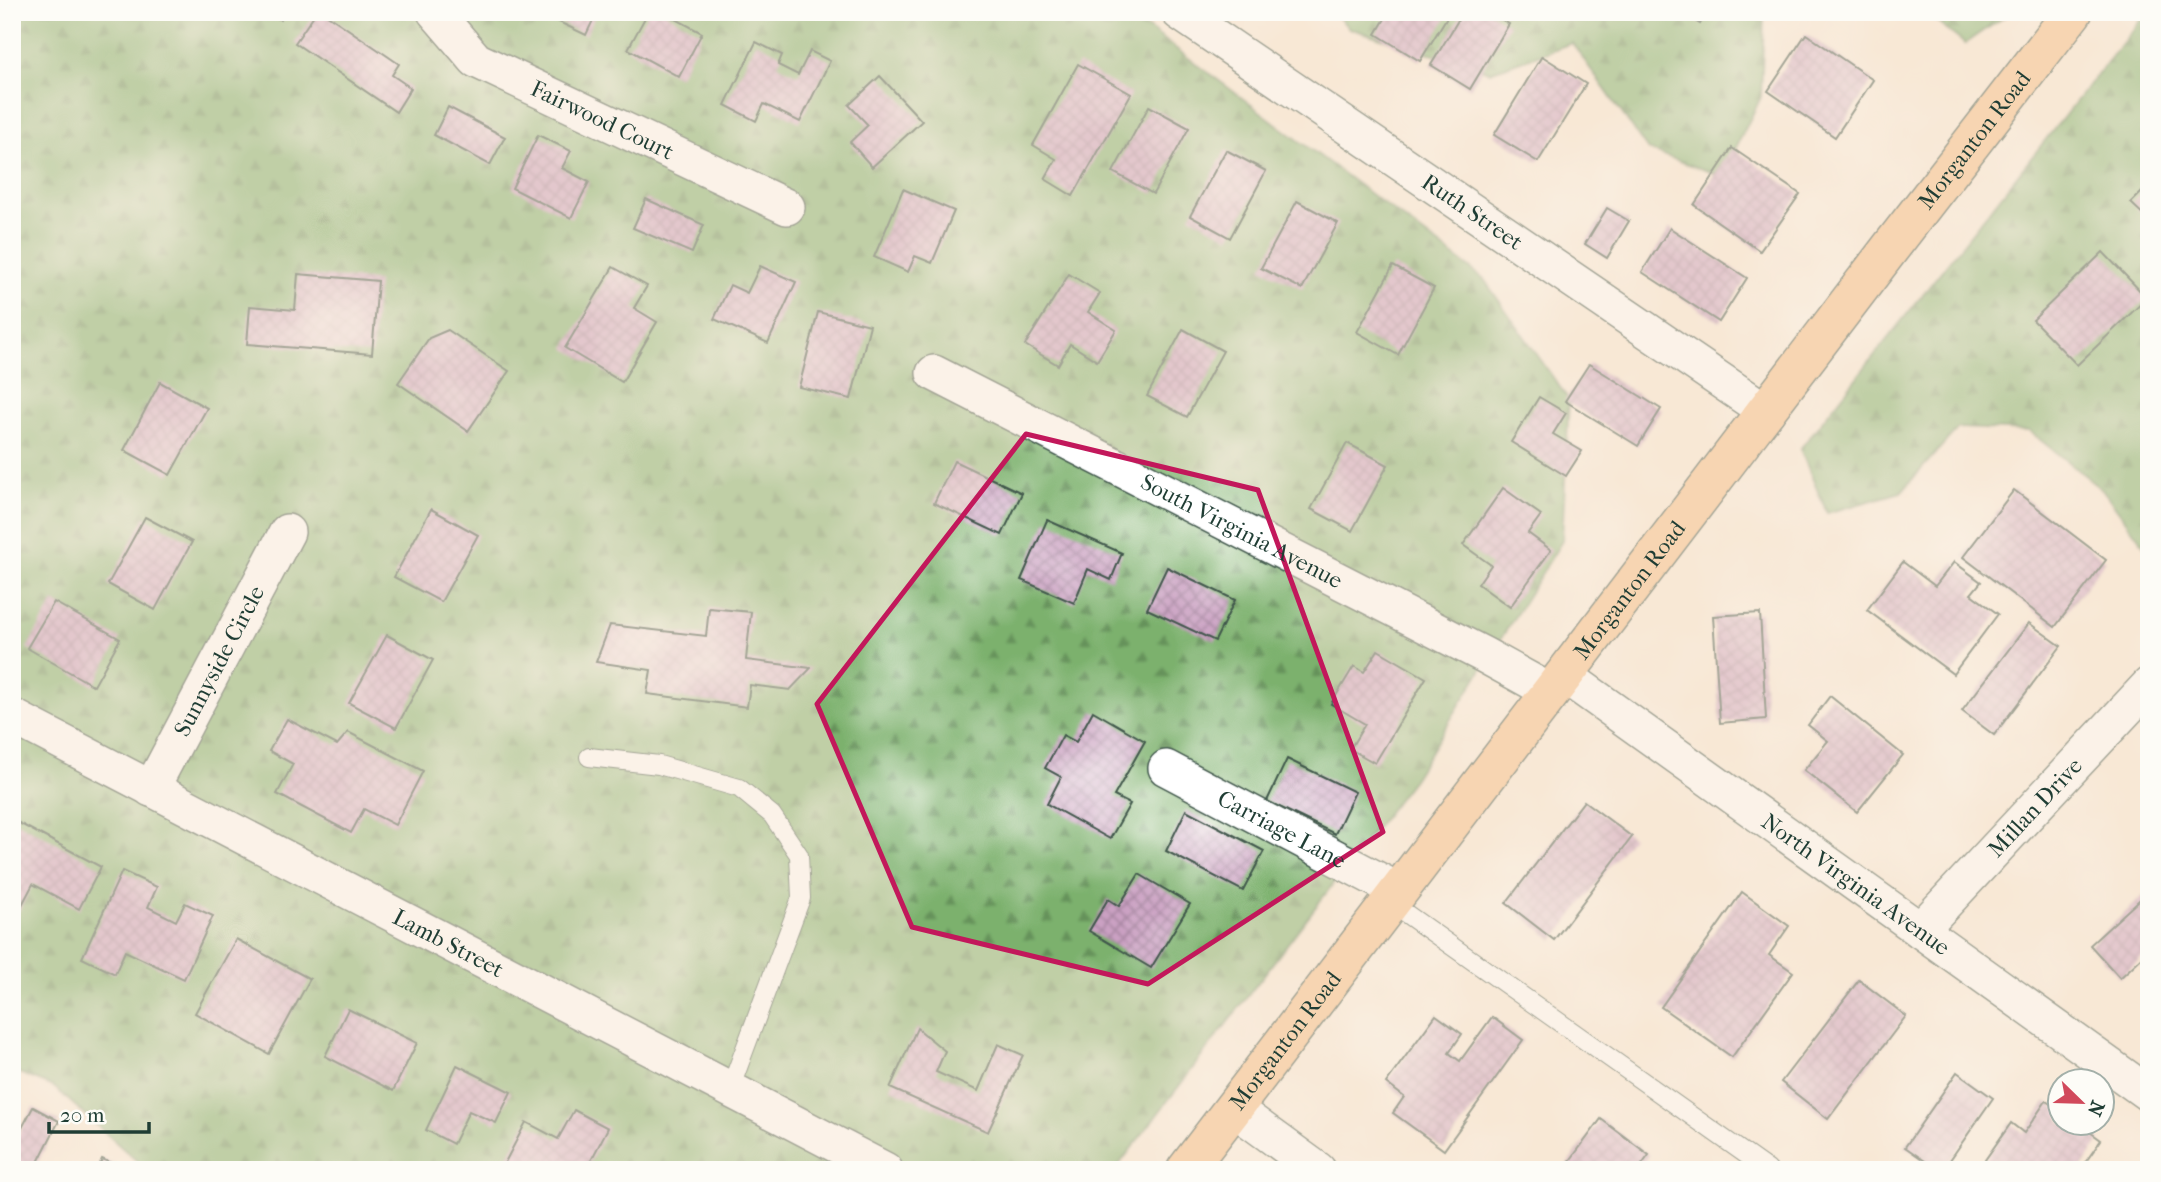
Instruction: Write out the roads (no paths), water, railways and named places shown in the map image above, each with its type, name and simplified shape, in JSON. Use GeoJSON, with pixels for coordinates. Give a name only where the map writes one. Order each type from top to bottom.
{"type":"FeatureCollection","features":[{"type":"Feature","properties":{"kind":"main road","name":"Morganton Road"},"geometry":{"type":"LineString","coordinates":[[1186,1170],[2073,12]]}},
{"type":"Feature","properties":{"kind":"street","name":"Fairwood Court"},"geometry":{"type":"LineString","coordinates":[[435,12],[475,60],[787,206]]}},
{"type":"Feature","properties":{"kind":"street","name":"Ruth Street"},"geometry":{"type":"LineString","coordinates":[[1179,12],[1767,412]]}},
{"type":"Feature","properties":{"kind":"street","name":"South Virginia Avenue"},"geometry":{"type":"LineString","coordinates":[[934,373],[1484,655],[1557,683]]}},
{"type":"Feature","properties":{"kind":"street","name":"Sunnyside Circle"},"geometry":{"type":"LineString","coordinates":[[151,789],[287,532]]}},
{"type":"Feature","properties":{"kind":"street","name":"North Virginia Avenue"},"geometry":{"type":"LineString","coordinates":[[1557,683],[1920,930],[2149,1094]]}},
{"type":"Feature","properties":{"kind":"street","name":"Millan Drive"},"geometry":{"type":"LineString","coordinates":[[1920,930],[2149,685]]}},
{"type":"Feature","properties":{"kind":"street","name":"Lamb Street"},"geometry":{"type":"LineString","coordinates":[[12,716],[885,1170]]}},
{"type":"Feature","properties":{"kind":"street","name":"Carriage Lane"},"geometry":{"type":"LineString","coordinates":[[1166,768],[1395,897]]}},
{"type":"Feature","properties":{"kind":"street"},"geometry":{"type":"LineString","coordinates":[[1233,1108],[1318,1170]]}},
{"type":"Feature","properties":{"kind":"lane"},"geometry":{"type":"LineString","coordinates":[[589,757],[659,765],[739,788],[772,815],[799,855],[802,898],[730,1089]]}},
{"type":"Feature","properties":{"kind":"lane"},"geometry":{"type":"LineString","coordinates":[[1395,897],[1768,1170]]}}]}
